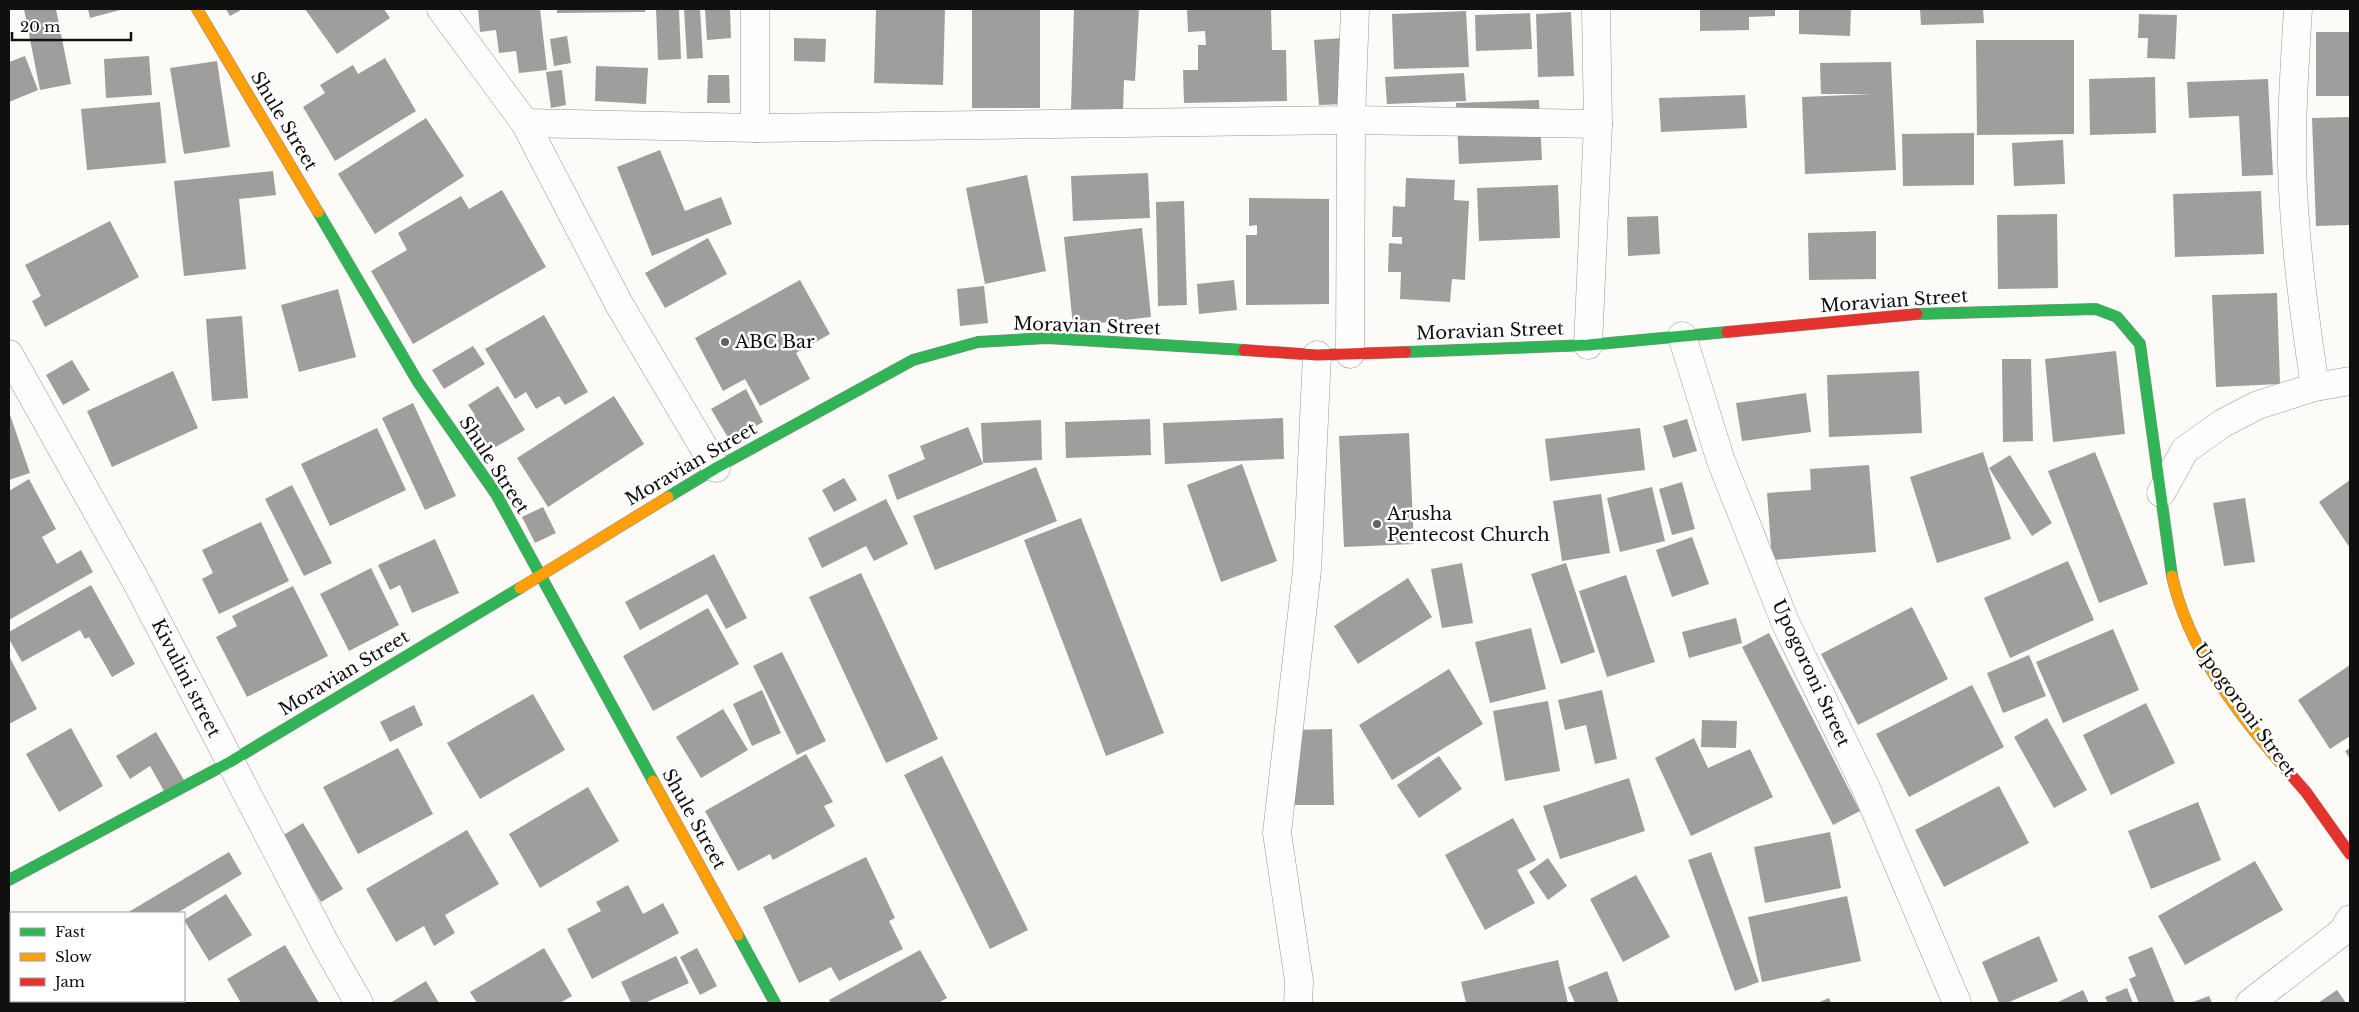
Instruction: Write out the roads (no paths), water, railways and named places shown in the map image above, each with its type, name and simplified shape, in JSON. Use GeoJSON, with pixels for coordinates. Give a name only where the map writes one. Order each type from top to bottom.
{"type":"FeatureCollection","features":[{"type":"Feature","properties":{"kind":"street","name":"Shule Street"},"geometry":{"type":"LineString","coordinates":[[197,9],[377,311],[402,359],[496,494],[775,1003]]}},
{"type":"Feature","properties":{"kind":"street"},"geometry":{"type":"LineString","coordinates":[[441,9],[524,123],[619,304],[716,468]]}},
{"type":"Feature","properties":{"kind":"street"},"geometry":{"type":"LineString","coordinates":[[755,9],[755,128]]}},
{"type":"Feature","properties":{"kind":"street"},"geometry":{"type":"LineString","coordinates":[[1350,354],[1351,120],[1355,9]]}},
{"type":"Feature","properties":{"kind":"street"},"geometry":{"type":"LineString","coordinates":[[1588,344],[1598,124],[1596,9]]}},
{"type":"Feature","properties":{"kind":"street"},"geometry":{"type":"LineString","coordinates":[[2298,9],[2293,83],[2292,165],[2304,312],[2314,387]]}},
{"type":"Feature","properties":{"kind":"street"},"geometry":{"type":"LineString","coordinates":[[524,123],[755,128],[1351,120],[1598,124]]}},
{"type":"Feature","properties":{"kind":"street","name":"Moravian Street"},"geometry":{"type":"LineString","coordinates":[[9,880],[230,762],[716,468],[913,360],[978,342],[1047,338],[1317,355],[1588,344],[1914,314],[2096,309],[2117,317],[2140,344],[2161,493]]}},
{"type":"Feature","properties":{"kind":"street","name":"Upogoroni Street"},"geometry":{"type":"LineString","coordinates":[[1682,336],[1721,461],[1786,624],[1866,786],[1957,1003]]}},
{"type":"Feature","properties":{"kind":"street","name":"Kivulini street"},"geometry":{"type":"LineString","coordinates":[[9,354],[136,581],[327,947],[359,1003]]}},
{"type":"Feature","properties":{"kind":"street"},"geometry":{"type":"LineString","coordinates":[[1298,1003],[1299,981],[1277,833],[1307,570],[1317,355]]}},
{"type":"Feature","properties":{"kind":"street"},"geometry":{"type":"LineString","coordinates":[[2161,493],[2185,450],[2223,423],[2258,404],[2314,387],[2350,381]]}},
{"type":"Feature","properties":{"kind":"street","name":"Upogoroni Street"},"geometry":{"type":"LineString","coordinates":[[2161,493],[2172,578],[2192,638],[2225,690],[2267,746],[2306,792],[2350,854]]}},
{"type":"Feature","properties":{"kind":"street"},"geometry":{"type":"LineString","coordinates":[[2250,1003],[2342,932],[2350,919]]}},
{"type":"Feature","properties":{"kind":"place","name":"ABC Bar"},"geometry":{"type":"Point","coordinates":[725,342]}},
{"type":"Feature","properties":{"kind":"place","name":"Arusha Pentecost Church"},"geometry":{"type":"Point","coordinates":[1377,524]}}]}
